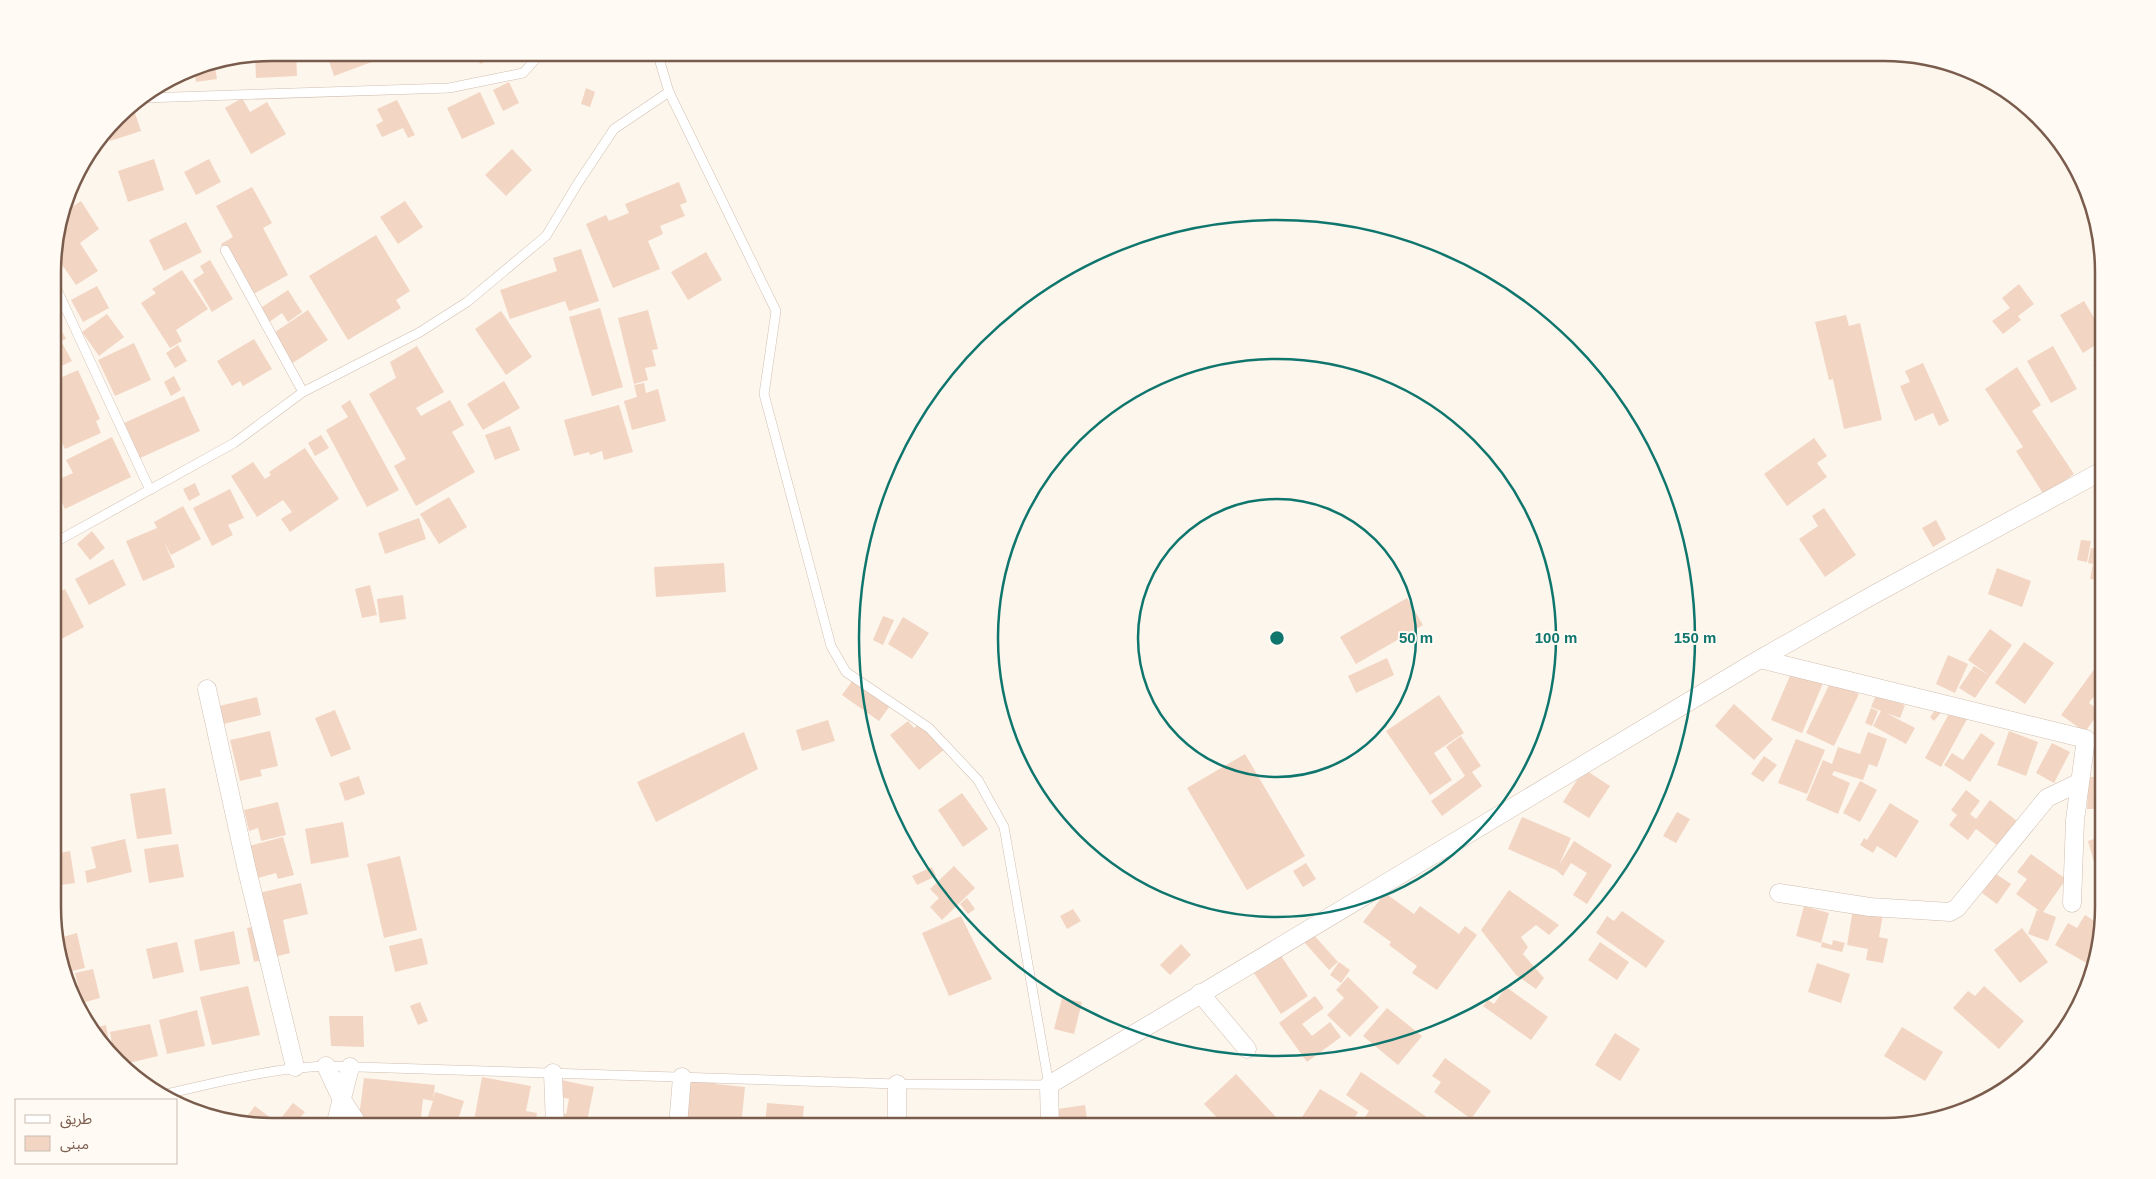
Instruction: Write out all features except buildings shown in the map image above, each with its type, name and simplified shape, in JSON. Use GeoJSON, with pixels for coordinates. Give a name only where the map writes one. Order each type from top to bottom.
{"type":"FeatureCollection","features":[{"type":"Feature","properties":{"kind":"street"},"geometry":{"type":"LineString","coordinates":[[1050,1118],[1049,1085],[1760,659],[1873,595],[2095,475]]}},
{"type":"Feature","properties":{"kind":"street"},"geometry":{"type":"LineString","coordinates":[[1760,659],[2086,739],[2078,783],[2072,903]]}},
{"type":"Feature","properties":{"kind":"street"},"geometry":{"type":"LineString","coordinates":[[207,689],[248,875],[296,1067]]}},
{"type":"Feature","properties":{"kind":"street"},"geometry":{"type":"LineString","coordinates":[[1779,893],[1870,907],[1950,912],[1957,908],[2048,798],[2078,783]]}},
{"type":"Feature","properties":{"kind":"street"},"geometry":{"type":"LineString","coordinates":[[1200,993],[1247,1049]]}},
{"type":"Feature","properties":{"kind":"street"},"geometry":{"type":"LineString","coordinates":[[326,1066],[342,1100],[354,1118]]}},
{"type":"Feature","properties":{"kind":"street"},"geometry":{"type":"LineString","coordinates":[[337,1118],[350,1067]]}},
{"type":"Feature","properties":{"kind":"street"},"geometry":{"type":"LineString","coordinates":[[553,1073],[555,1118]]}},
{"type":"Feature","properties":{"kind":"street"},"geometry":{"type":"LineString","coordinates":[[679,1118],[682,1077]]}},
{"type":"Feature","properties":{"kind":"street"},"geometry":{"type":"LineString","coordinates":[[897,1084],[897,1118]]}},
{"type":"Feature","properties":{"kind":"lane"},"geometry":{"type":"LineString","coordinates":[[154,98],[449,88],[523,74],[534,61]]}},
{"type":"Feature","properties":{"kind":"lane"},"geometry":{"type":"LineString","coordinates":[[173,1093],[296,1067],[326,1066],[897,1084],[1049,1085],[1004,827],[978,780],[929,728],[846,672],[831,646],[764,394],[776,311],[669,92],[660,61]]}},
{"type":"Feature","properties":{"kind":"lane"},"geometry":{"type":"LineString","coordinates":[[61,539],[234,443],[303,392],[420,332],[467,302],[546,236],[614,129],[669,92]]}},
{"type":"Feature","properties":{"kind":"lane"},"geometry":{"type":"LineString","coordinates":[[225,250],[303,392]]}},
{"type":"Feature","properties":{"kind":"lane"},"geometry":{"type":"LineString","coordinates":[[61,297],[150,490]]}}]}
